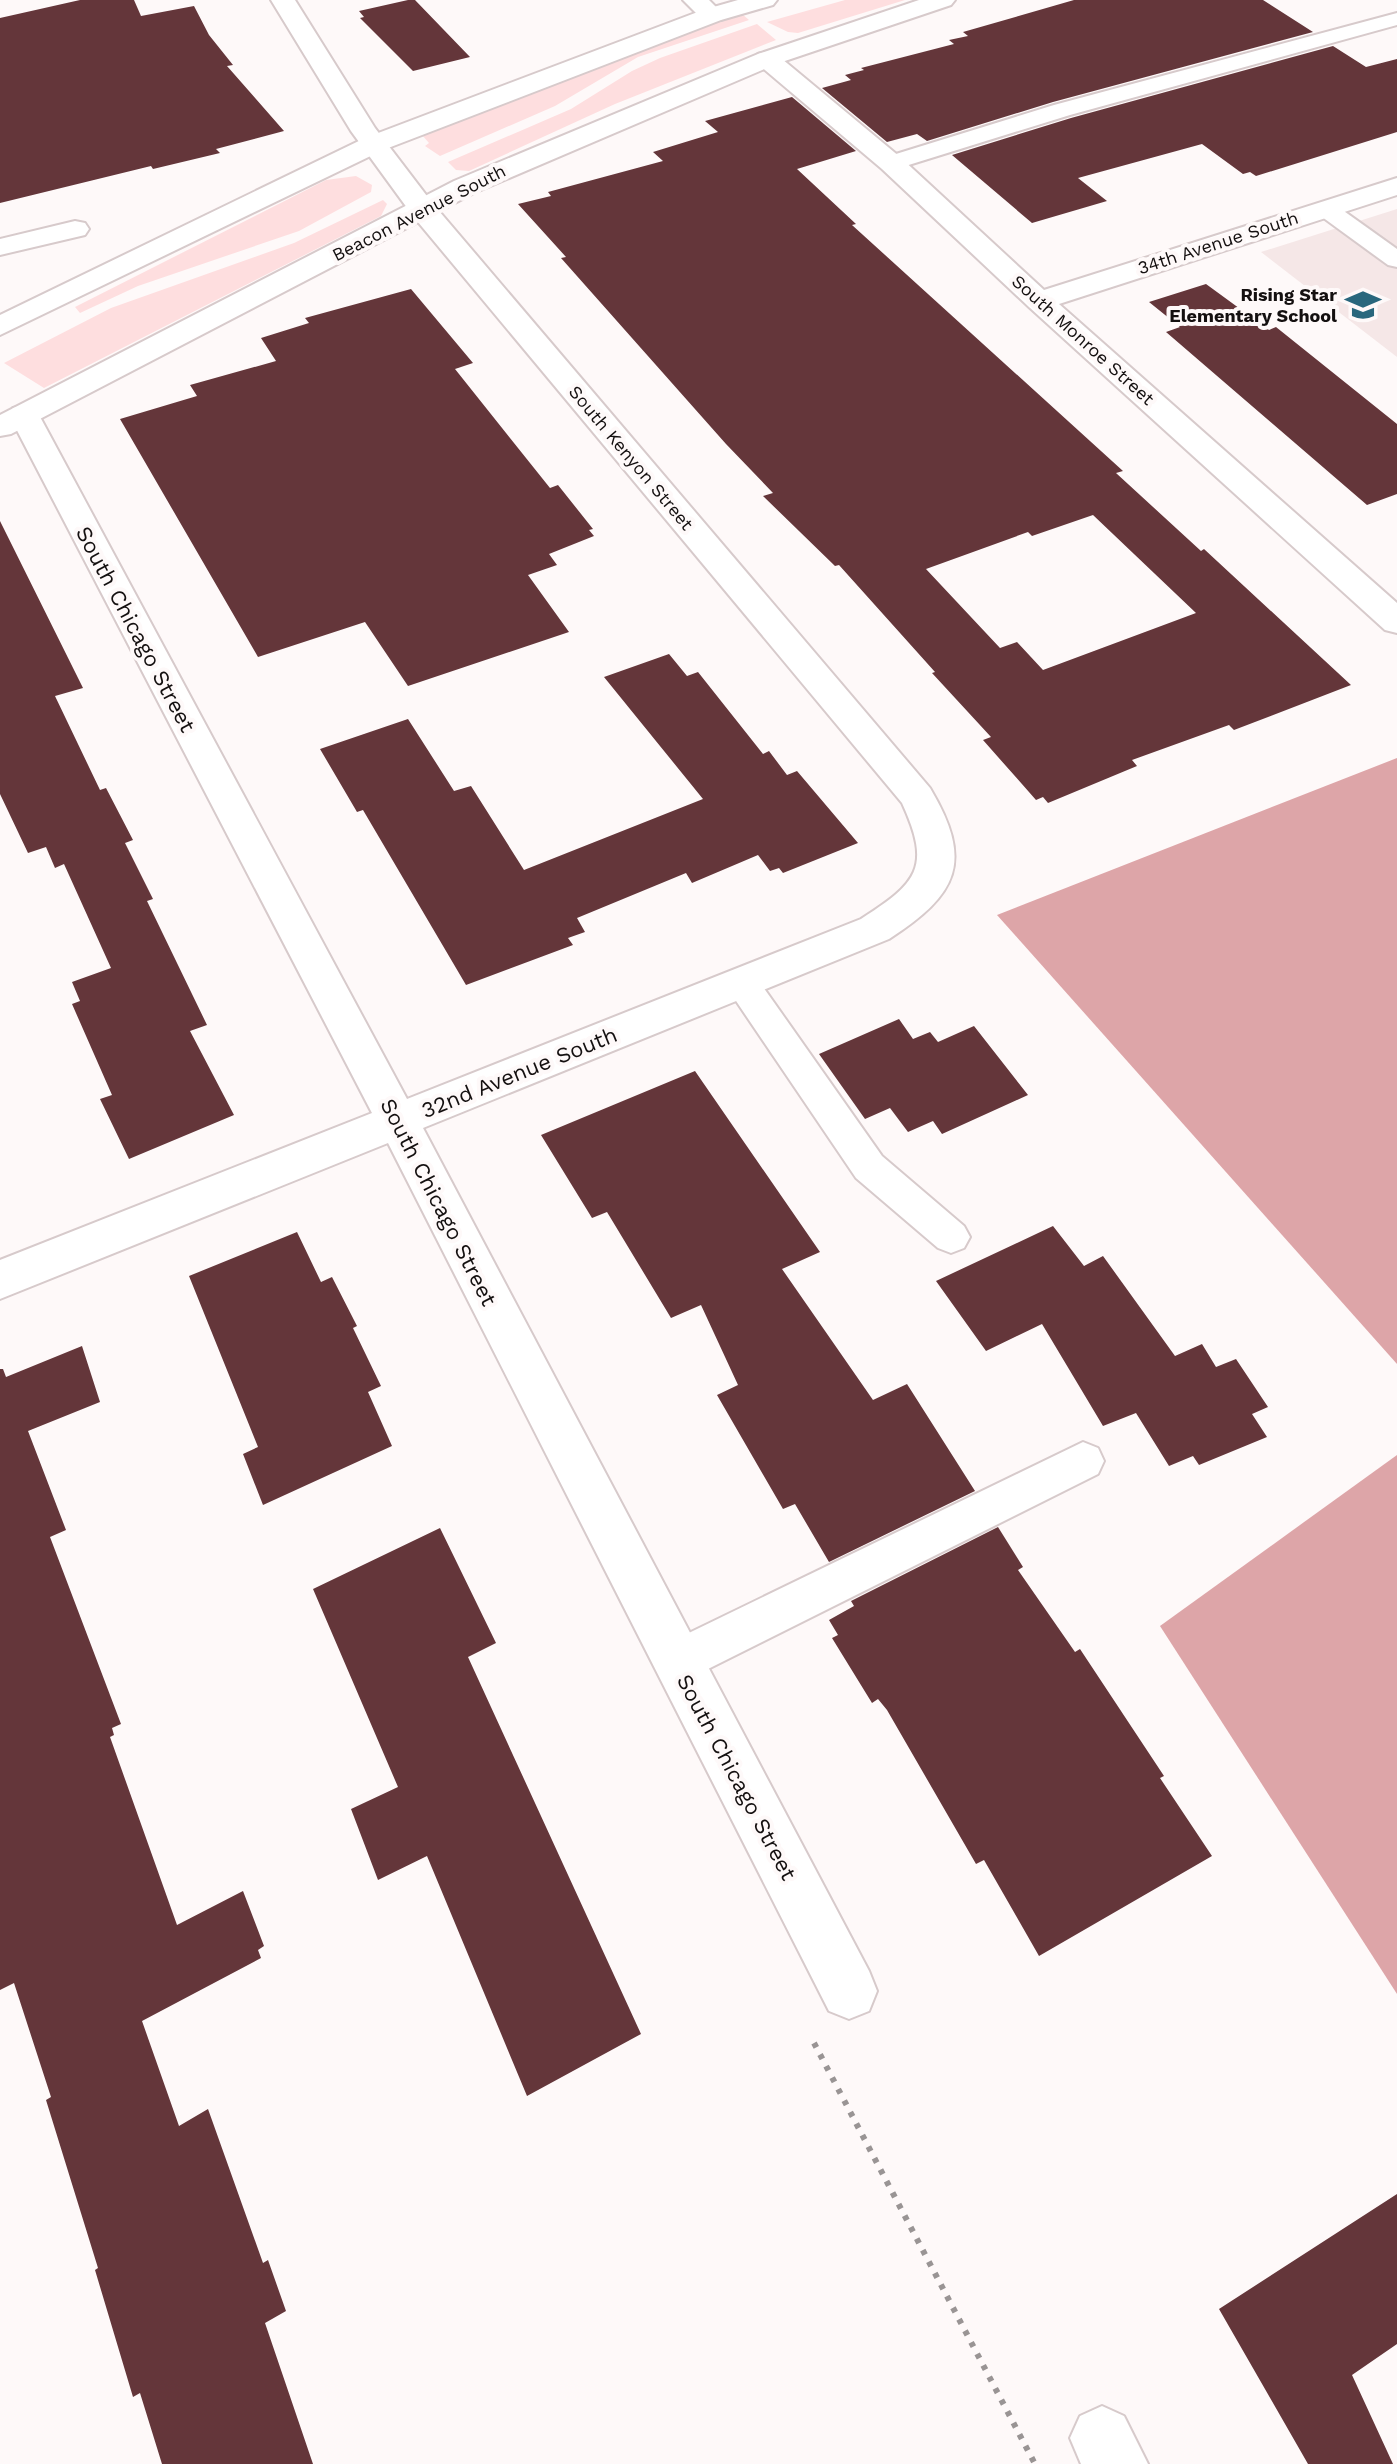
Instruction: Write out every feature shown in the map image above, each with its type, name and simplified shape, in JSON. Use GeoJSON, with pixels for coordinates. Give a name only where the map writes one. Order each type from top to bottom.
{"type":"FeatureCollection","features":[{"type":"Feature","properties":{"kind":"street","name":"South Kenyon Street"},"geometry":{"type":"LineString","coordinates":[[283,0],[374,144],[423,210],[917,797],[933,827],[939,854],[934,875],[921,895],[902,912]]}},
{"type":"Feature","properties":{"kind":"street"},"geometry":{"type":"LineString","coordinates":[[0,326],[374,144],[704,7],[765,0]]}},
{"type":"Feature","properties":{"kind":"street","name":"Beacon Avenue South"},"geometry":{"type":"LineString","coordinates":[[12,421],[464,187],[767,59],[943,0]]}},
{"type":"Feature","properties":{"kind":"street","name":"South Monroe Street"},"geometry":{"type":"LineString","coordinates":[[767,59],[891,163],[1039,301],[1397,622]]}},
{"type":"Feature","properties":{"kind":"street","name":"34th Avenue South"},"geometry":{"type":"LineString","coordinates":[[1039,301],[1397,186]]}},
{"type":"Feature","properties":{"kind":"street"},"geometry":{"type":"LineString","coordinates":[[0,247],[75,229]]}},
{"type":"Feature","properties":{"kind":"street","name":"South Chicago Street"},"geometry":{"type":"LineString","coordinates":[[12,421],[398,1121],[849,1991]]}},
{"type":"Feature","properties":{"kind":"street","name":"32nd Avenue South"},"geometry":{"type":"LineString","coordinates":[[0,1280],[875,929],[902,912]]}},
{"type":"Feature","properties":{"kind":"lane"},"geometry":{"type":"LineString","coordinates":[[891,163],[1062,110],[1397,19]]}},
{"type":"Feature","properties":{"kind":"lane"},"geometry":{"type":"LineString","coordinates":[[1326,209],[1397,260]]}},
{"type":"Feature","properties":{"kind":"lane"},"geometry":{"type":"LineString","coordinates":[[742,983],[869,1167],[951,1237]]}},
{"type":"Feature","properties":{"kind":"lane"},"geometry":{"type":"LineString","coordinates":[[676,1662],[1083,1461]]}},
{"type":"Feature","properties":{"kind":"path"},"geometry":{"type":"LineString","coordinates":[[849,1991],[809,2012],[814,2043],[1035,2464]]}},
{"type":"Feature","properties":{"kind":"shaded area"},"geometry":{"type":"Polygon","coordinates":[[[845,0],[905,0],[798,33],[788,32],[767,22],[845,0]]]}},
{"type":"Feature","properties":{"kind":"shaded area"},"geometry":{"type":"Polygon","coordinates":[[[742,14],[749,20],[638,57],[555,106],[440,156],[425,146],[429,143],[422,135],[662,40],[742,14]]]}},
{"type":"Feature","properties":{"kind":"shaded area"},"geometry":{"type":"Polygon","coordinates":[[[757,24],[776,40],[615,104],[469,171],[456,170],[448,162],[571,109],[632,71],[660,58],[757,24]]]}},
{"type":"Feature","properties":{"kind":"shaded area"},"geometry":{"type":"Polygon","coordinates":[[[356,176],[372,185],[371,192],[299,231],[138,286],[80,313],[75,307],[326,180],[356,176]]]}},
{"type":"Feature","properties":{"kind":"shaded area"},"geometry":{"type":"Polygon","coordinates":[[[383,200],[387,204],[381,216],[44,388],[4,363],[111,308],[294,243],[383,200]]]}},
{"type":"Feature","properties":{"kind":"shaded area","name":"Rising Star Elementary School"},"geometry":{"type":"Polygon","coordinates":[[[1397,209],[1397,357],[1261,252],[1397,209]]]}},
{"type":"Feature","properties":{"kind":"shaded area"},"geometry":{"type":"Polygon","coordinates":[[[1397,758],[1397,1364],[997,915],[1397,758]]]}},
{"type":"Feature","properties":{"kind":"shaded area"},"geometry":{"type":"Polygon","coordinates":[[[1397,1455],[1397,1994],[1160,1626],[1397,1455]]]}},
{"type":"Feature","properties":{"kind":"building"},"geometry":{"type":"Polygon","coordinates":[[[80,0],[134,0],[141,16],[194,6],[209,35],[233,65],[227,66],[284,131],[216,149],[220,153],[153,169],[151,166],[0,203],[0,18],[80,0]]]}},
{"type":"Feature","properties":{"kind":"building"},"geometry":{"type":"Polygon","coordinates":[[[415,0],[470,57],[413,71],[360,18],[364,17],[359,11],[415,0]]]}},
{"type":"Feature","properties":{"kind":"building"},"geometry":{"type":"Polygon","coordinates":[[[1074,0],[1263,0],[1313,32],[1053,102],[927,141],[917,134],[887,142],[822,88],[851,80],[845,75],[864,70],[861,68],[954,44],[949,40],[968,36],[963,32],[1074,0]]]}},
{"type":"Feature","properties":{"kind":"building"},"geometry":{"type":"Polygon","coordinates":[[[1333,46],[1366,67],[1397,59],[1397,132],[1256,176],[1250,172],[1243,174],[1202,144],[1078,178],[1107,201],[1032,223],[952,155],[1071,118],[1333,46]]]}},
{"type":"Feature","properties":{"kind":"building"},"geometry":{"type":"Polygon","coordinates":[[[792,97],[856,151],[797,169],[856,224],[852,225],[1123,471],[1116,473],[1201,551],[1204,549],[1351,685],[1234,730],[1229,725],[1132,760],[1137,766],[1048,803],[1043,797],[1036,800],[983,740],[991,737],[932,673],[935,672],[839,565],[835,566],[763,496],[773,493],[561,258],[566,257],[518,204],[551,196],[548,192],[663,161],[653,152],[718,132],[705,121],[792,97]],[[1093,515],[1032,536],[1028,532],[926,569],[1000,648],[1017,642],[1043,670],[1196,613],[1093,515]]]}},
{"type":"Feature","properties":{"kind":"building"},"geometry":{"type":"Polygon","coordinates":[[[1206,284],[1269,330],[1276,327],[1397,424],[1397,494],[1367,505],[1166,332],[1180,327],[1149,302],[1206,284]]]}},
{"type":"Feature","properties":{"kind":"building"},"geometry":{"type":"Polygon","coordinates":[[[411,289],[473,363],[455,369],[550,488],[558,485],[593,529],[589,530],[594,536],[549,554],[557,565],[528,575],[569,632],[408,686],[365,622],[258,657],[120,419],[197,396],[190,385],[276,361],[261,338],[309,323],[305,318],[411,289]]]}},
{"type":"Feature","properties":{"kind":"building"},"geometry":{"type":"Polygon","coordinates":[[[0,521],[83,688],[55,696],[100,790],[106,788],[133,840],[125,843],[153,899],[147,901],[207,1025],[190,1031],[234,1115],[129,1159],[100,1099],[112,1095],[72,1004],[80,1001],[72,982],[111,968],[64,864],[55,868],[46,847],[28,853],[0,794],[0,521]]]}},
{"type":"Feature","properties":{"kind":"building"},"geometry":{"type":"Polygon","coordinates":[[[669,654],[687,676],[698,672],[763,754],[769,751],[787,775],[797,771],[858,843],[783,873],[779,868],[770,871],[758,855],[692,883],[686,873],[577,918],[585,932],[568,938],[573,945],[466,985],[363,810],[357,812],[320,749],[408,719],[454,791],[471,786],[524,870],[703,799],[604,677],[669,654]]]}},
{"type":"Feature","properties":{"kind":"building"},"geometry":{"type":"Polygon","coordinates":[[[899,1019],[913,1039],[930,1032],[938,1042],[974,1026],[1028,1095],[942,1134],[933,1121],[908,1132],[890,1108],[865,1119],[819,1054],[899,1019]]]}},
{"type":"Feature","properties":{"kind":"building"},"geometry":{"type":"Polygon","coordinates":[[[695,1071],[820,1252],[782,1269],[873,1400],[907,1384],[975,1491],[829,1562],[795,1504],[783,1509],[717,1395],[738,1385],[701,1305],[671,1318],[607,1212],[592,1218],[541,1135],[695,1071]]]}},
{"type":"Feature","properties":{"kind":"building"},"geometry":{"type":"Polygon","coordinates":[[[1053,1226],[1084,1266],[1103,1256],[1175,1356],[1202,1344],[1216,1367],[1236,1359],[1268,1407],[1252,1414],[1267,1437],[1199,1465],[1193,1456],[1169,1466],[1136,1413],[1103,1426],[1042,1324],[986,1351],[936,1281],[1053,1226]]]}},
{"type":"Feature","properties":{"kind":"building"},"geometry":{"type":"Polygon","coordinates":[[[297,1232],[321,1282],[332,1277],[357,1326],[353,1328],[381,1386],[368,1392],[392,1446],[263,1505],[243,1454],[258,1447],[189,1276],[297,1232]]]}},
{"type":"Feature","properties":{"kind":"building"},"geometry":{"type":"Polygon","coordinates":[[[82,1346],[100,1402],[28,1431],[66,1530],[50,1537],[121,1724],[112,1728],[114,1735],[110,1737],[177,1925],[243,1891],[264,1946],[258,1950],[261,1958],[142,2021],[179,2126],[208,2109],[263,2263],[268,2260],[286,2311],[265,2323],[313,2464],[162,2464],[140,2393],[133,2397],[95,2270],[98,2268],[46,2100],[51,2097],[14,1983],[0,1990],[0,1369],[6,1377],[82,1346]]]}},
{"type":"Feature","properties":{"kind":"building"},"geometry":{"type":"Polygon","coordinates":[[[998,1527],[1023,1567],[1018,1570],[1075,1652],[1080,1649],[1164,1776],[1160,1778],[1212,1856],[1039,1956],[984,1860],[976,1864],[887,1710],[878,1699],[872,1703],[832,1638],[838,1635],[829,1620],[854,1606],[851,1601],[998,1527]]]}},
{"type":"Feature","properties":{"kind":"building"},"geometry":{"type":"Polygon","coordinates":[[[440,1528],[496,1643],[468,1657],[641,2034],[527,2096],[427,1856],[378,1880],[351,1809],[398,1787],[313,1589],[440,1528]]]}},
{"type":"Feature","properties":{"kind":"building"},"geometry":{"type":"Polygon","coordinates":[[[1397,2194],[1397,2344],[1352,2375],[1393,2464],[1308,2464],[1219,2309],[1397,2194]]]}},
{"type":"Feature","properties":{"kind":"place","name":"Rising Star Elementary School"},"geometry":{"type":"Point","coordinates":[1363,305]}}]}
